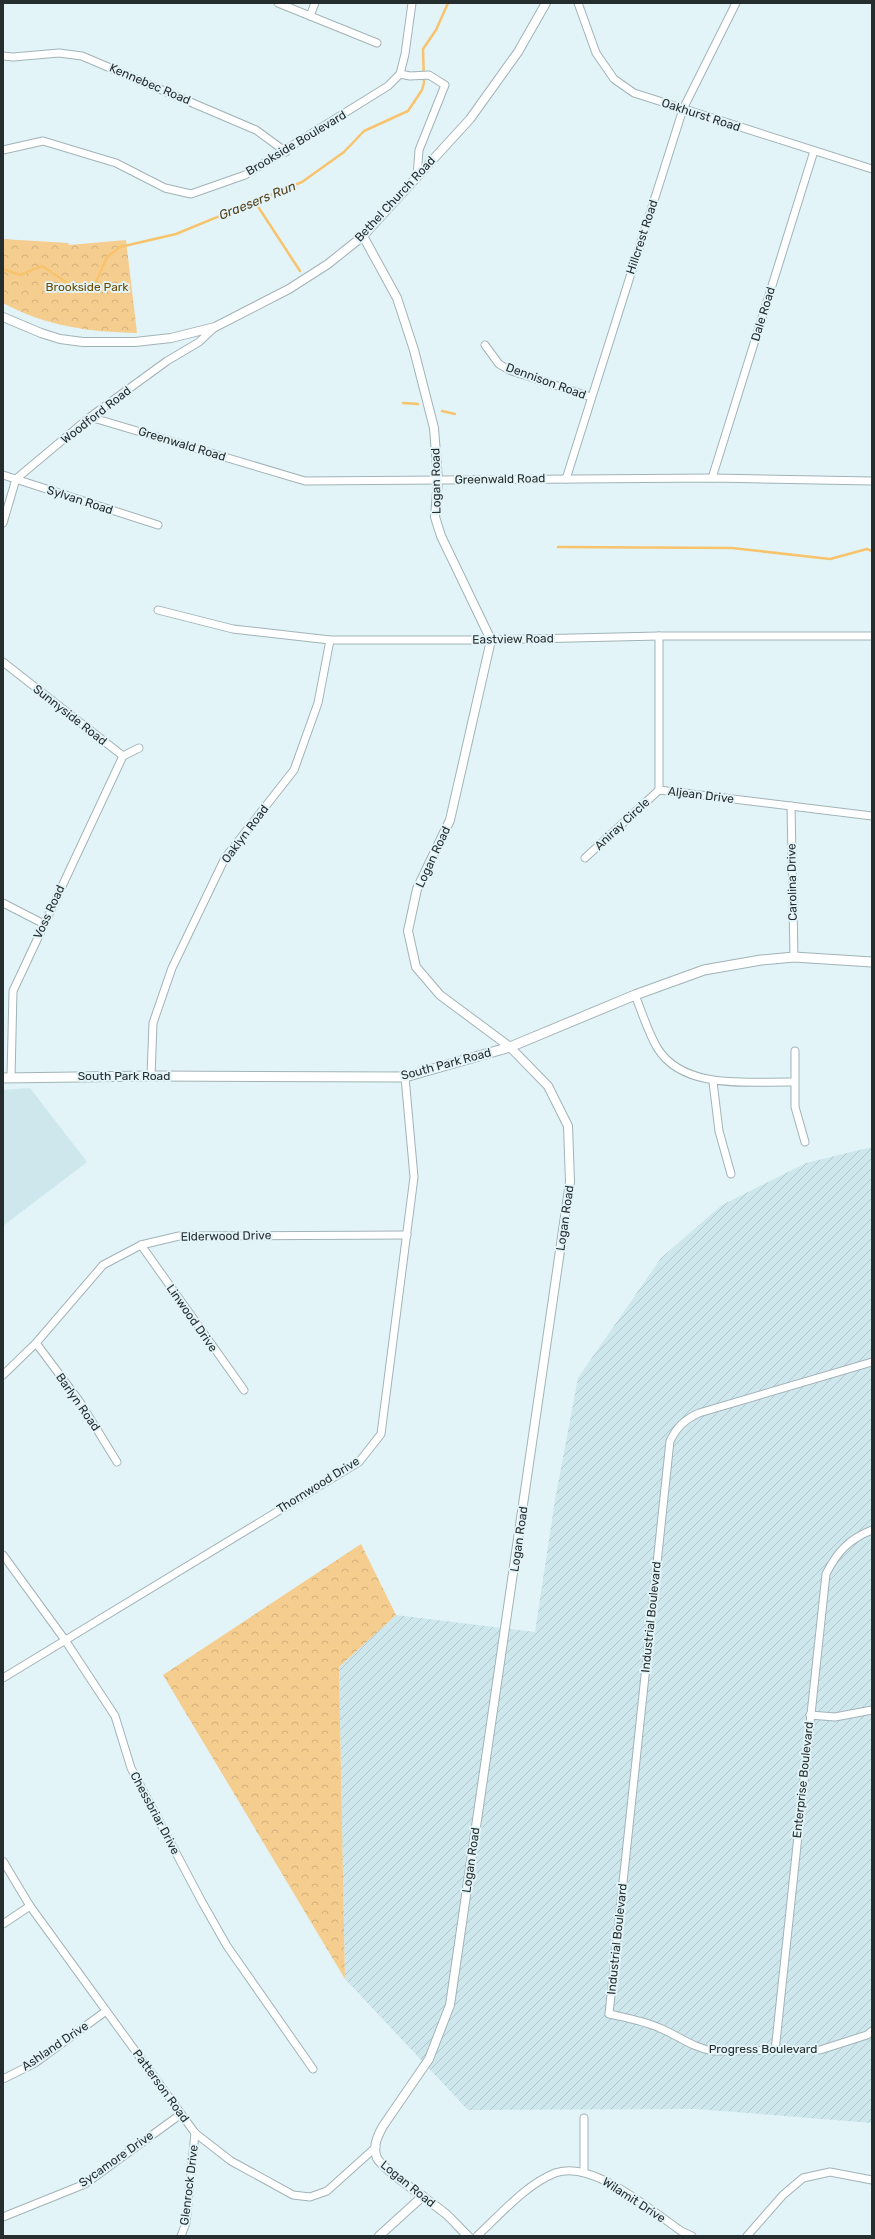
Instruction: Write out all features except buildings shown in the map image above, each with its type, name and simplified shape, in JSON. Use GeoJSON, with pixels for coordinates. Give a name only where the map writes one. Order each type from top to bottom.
{"type":"FeatureCollection","features":[{"type":"Feature","properties":{"kind":"main road","name":"South Park Road"},"geometry":{"type":"LineString","coordinates":[[7,1077],[405,1077],[510,1047],[635,995],[704,970],[761,960],[794,957],[872,962]]}},
{"type":"Feature","properties":{"kind":"street"},"geometry":{"type":"LineString","coordinates":[[278,3],[377,43]]}},
{"type":"Feature","properties":{"kind":"street"},"geometry":{"type":"LineString","coordinates":[[310,16],[315,3]]}},
{"type":"Feature","properties":{"kind":"street"},"geometry":{"type":"LineString","coordinates":[[412,3],[405,54],[400,74],[410,76],[429,75],[445,85],[419,150],[417,176]]}},
{"type":"Feature","properties":{"kind":"street","name":"Bethel Church Road"},"geometry":{"type":"LineString","coordinates":[[3,317],[41,333],[83,342],[128,342],[164,339],[215,327],[289,289],[328,264],[363,236],[470,119],[495,87],[518,52],[546,3]]}},
{"type":"Feature","properties":{"kind":"street","name":"Oakhurst Road"},"geometry":{"type":"LineString","coordinates":[[578,3],[596,53],[614,79],[634,93],[872,169]]}},
{"type":"Feature","properties":{"kind":"street","name":"Hillcrest Road"},"geometry":{"type":"LineString","coordinates":[[566,479],[683,109],[736,3]]}},
{"type":"Feature","properties":{"kind":"street","name":"Kennebec Road"},"geometry":{"type":"LineString","coordinates":[[3,56],[13,57],[59,53],[82,56],[256,130],[286,152]]}},
{"type":"Feature","properties":{"kind":"street","name":"Brookside Boulevard"},"geometry":{"type":"LineString","coordinates":[[3,150],[43,141],[116,163],[165,188],[191,194],[245,175],[286,152],[388,86],[400,74]]}},
{"type":"Feature","properties":{"kind":"street","name":"Dale Road"},"geometry":{"type":"LineString","coordinates":[[712,478],[814,151]]}},
{"type":"Feature","properties":{"kind":"street","name":"Logan Road"},"geometry":{"type":"LineString","coordinates":[[363,236],[396,298],[414,350],[434,428],[438,480],[436,517],[441,536],[491,640],[450,820],[417,889],[408,931],[416,967],[440,995],[510,1047],[548,1086],[568,1126],[570,1182],[450,2005],[429,2059],[383,2126],[377,2136],[376,2147],[378,2158],[386,2168],[446,2214],[468,2236]]}},
{"type":"Feature","properties":{"kind":"street","name":"Woodford Road"},"geometry":{"type":"LineString","coordinates":[[16,479],[90,417],[167,361],[199,342],[215,327]]}},
{"type":"Feature","properties":{"kind":"street","name":"Dennison Road"},"geometry":{"type":"LineString","coordinates":[[485,345],[499,364],[508,370],[591,397]]}},
{"type":"Feature","properties":{"kind":"street","name":"Greenwald Road"},"geometry":{"type":"LineString","coordinates":[[90,417],[305,481],[712,478],[872,481]]}},
{"type":"Feature","properties":{"kind":"street","name":"Sylvan Road"},"geometry":{"type":"LineString","coordinates":[[3,475],[158,525]]}},
{"type":"Feature","properties":{"kind":"street"},"geometry":{"type":"LineString","coordinates":[[3,523],[16,479]]}},
{"type":"Feature","properties":{"kind":"street","name":"Eastview Road"},"geometry":{"type":"LineString","coordinates":[[158,610],[233,629],[330,640],[491,640],[659,636],[872,636]]}},
{"type":"Feature","properties":{"kind":"street","name":"Aljean Drive"},"geometry":{"type":"LineString","coordinates":[[659,636],[659,790],[872,816]]}},
{"type":"Feature","properties":{"kind":"street","name":"Oaklyn Road"},"geometry":{"type":"LineString","coordinates":[[151,1076],[153,1023],[172,968],[225,858],[294,770],[318,703],[330,640]]}},
{"type":"Feature","properties":{"kind":"street","name":"Sunnyside Road"},"geometry":{"type":"LineString","coordinates":[[3,662],[123,756]]}},
{"type":"Feature","properties":{"kind":"street"},"geometry":{"type":"LineString","coordinates":[[123,756],[139,748]]}},
{"type":"Feature","properties":{"kind":"street","name":"Voss Road"},"geometry":{"type":"LineString","coordinates":[[7,1077],[13,991],[123,756]]}},
{"type":"Feature","properties":{"kind":"street","name":"Aniray Circle"},"geometry":{"type":"LineString","coordinates":[[586,858],[659,790]]}},
{"type":"Feature","properties":{"kind":"street","name":"Carolina Drive"},"geometry":{"type":"LineString","coordinates":[[791,806],[794,957]]}},
{"type":"Feature","properties":{"kind":"street"},"geometry":{"type":"LineString","coordinates":[[3,903],[44,924]]}},
{"type":"Feature","properties":{"kind":"street"},"geometry":{"type":"LineString","coordinates":[[635,995],[658,1049],[681,1071],[713,1082],[794,1082]]}},
{"type":"Feature","properties":{"kind":"street"},"geometry":{"type":"LineString","coordinates":[[795,1051],[795,1108],[805,1142]]}},
{"type":"Feature","properties":{"kind":"street","name":"Thornwood Drive"},"geometry":{"type":"LineString","coordinates":[[3,1678],[359,1462],[381,1434],[414,1177],[405,1077]]}},
{"type":"Feature","properties":{"kind":"street"},"geometry":{"type":"LineString","coordinates":[[713,1082],[719,1131],[732,1174]]}},
{"type":"Feature","properties":{"kind":"street","name":"Elderwood Drive"},"geometry":{"type":"LineString","coordinates":[[3,1375],[36,1343],[103,1266],[141,1245],[179,1236],[407,1235]]}},
{"type":"Feature","properties":{"kind":"street","name":"Linwood Drive"},"geometry":{"type":"LineString","coordinates":[[141,1245],[244,1390]]}},
{"type":"Feature","properties":{"kind":"street","name":"Barlyn Road"},"geometry":{"type":"LineString","coordinates":[[36,1343],[80,1402],[117,1462]]}},
{"type":"Feature","properties":{"kind":"street","name":"Industrial Boulevard"},"geometry":{"type":"LineString","coordinates":[[609,2014],[670,1441],[676,1430],[685,1420],[699,1413],[872,1362]]}},
{"type":"Feature","properties":{"kind":"street","name":"Enterprise Boulevard"},"geometry":{"type":"LineString","coordinates":[[775,2051],[826,1574],[833,1559],[843,1546],[858,1536],[872,1530]]}},
{"type":"Feature","properties":{"kind":"street","name":"Chessbriar Drive"},"geometry":{"type":"LineString","coordinates":[[3,1555],[65,1640],[115,1716],[131,1768],[227,1946],[313,2069]]}},
{"type":"Feature","properties":{"kind":"street"},"geometry":{"type":"LineString","coordinates":[[810,1715],[835,1717],[872,1710]]}},
{"type":"Feature","properties":{"kind":"street","name":"Patterson Road"},"geometry":{"type":"LineString","coordinates":[[3,1861],[30,1906],[195,2133],[231,2161],[293,2195],[310,2197],[327,2190],[376,2147]]}},
{"type":"Feature","properties":{"kind":"street"},"geometry":{"type":"LineString","coordinates":[[3,1924],[30,1906]]}},
{"type":"Feature","properties":{"kind":"street","name":"Ashland Drive"},"geometry":{"type":"LineString","coordinates":[[3,2079],[35,2063],[106,2011]]}},
{"type":"Feature","properties":{"kind":"street","name":"Progress Boulevard"},"geometry":{"type":"LineString","coordinates":[[609,2014],[641,2020],[663,2029],[702,2049],[713,2051],[820,2050],[866,2035],[872,2031]]}},
{"type":"Feature","properties":{"kind":"street","name":"Sycamore Drive"},"geometry":{"type":"LineString","coordinates":[[3,2217],[85,2184],[181,2114]]}},
{"type":"Feature","properties":{"kind":"street"},"geometry":{"type":"LineString","coordinates":[[584,2118],[584,2171]]}},
{"type":"Feature","properties":{"kind":"street","name":"Glenrock Drive"},"geometry":{"type":"LineString","coordinates":[[181,2236],[186,2223],[195,2133]]}},
{"type":"Feature","properties":{"kind":"street","name":"Wilamit Drive"},"geometry":{"type":"LineString","coordinates":[[476,2236],[530,2187],[556,2172],[584,2171],[609,2181],[681,2231],[692,2236]]}},
{"type":"Feature","properties":{"kind":"street"},"geometry":{"type":"LineString","coordinates":[[747,2236],[784,2195],[803,2178],[830,2172],[872,2180]]}},
{"type":"Feature","properties":{"kind":"street"},"geometry":{"type":"LineString","coordinates":[[379,2236],[422,2196]]}},
{"type":"Feature","properties":{"kind":"shaded area"},"geometry":{"type":"Polygon","coordinates":[[[30,1088],[87,1162],[3,1226],[3,1090],[30,1088]]]}},
{"type":"Feature","properties":{"kind":"shaded area"},"geometry":{"type":"Polygon","coordinates":[[[872,1147],[872,2123],[697,2109],[468,2110],[345,1979],[339,1667],[396,1615],[535,1632],[555,1500],[578,1378],[661,1258],[722,1205],[806,1163],[872,1147]]]}},
{"type":"Feature","properties":{"kind":"green space","name":"Brookside Park"},"geometry":{"type":"Polygon","coordinates":[[[3,239],[68,243],[69,245],[126,240],[137,333],[102,331],[68,326],[35,317],[3,303],[3,239]]]}},
{"type":"Feature","properties":{"kind":"green space"},"geometry":{"type":"Polygon","coordinates":[[[361,1544],[396,1615],[339,1667],[345,1979],[163,1675],[361,1544]]]}},
{"type":"Feature","properties":{"kind":"waterway","name":"Graesers Run"},"geometry":{"type":"LineString","coordinates":[[3,269],[20,275],[42,266],[69,284],[70,290],[81,290],[96,282],[107,257],[120,247],[176,234],[302,182],[344,152],[364,131],[408,111],[422,90],[424,83],[423,49],[436,30],[448,3]]}},
{"type":"Feature","properties":{"kind":"waterway"},"geometry":{"type":"LineString","coordinates":[[255,202],[300,271]]}},
{"type":"Feature","properties":{"kind":"waterway"},"geometry":{"type":"LineString","coordinates":[[403,403],[418,404]]}},
{"type":"Feature","properties":{"kind":"waterway"},"geometry":{"type":"LineString","coordinates":[[442,411],[455,414]]}},
{"type":"Feature","properties":{"kind":"waterway"},"geometry":{"type":"LineString","coordinates":[[558,547],[732,548],[830,559],[867,549],[872,551]]}}]}
